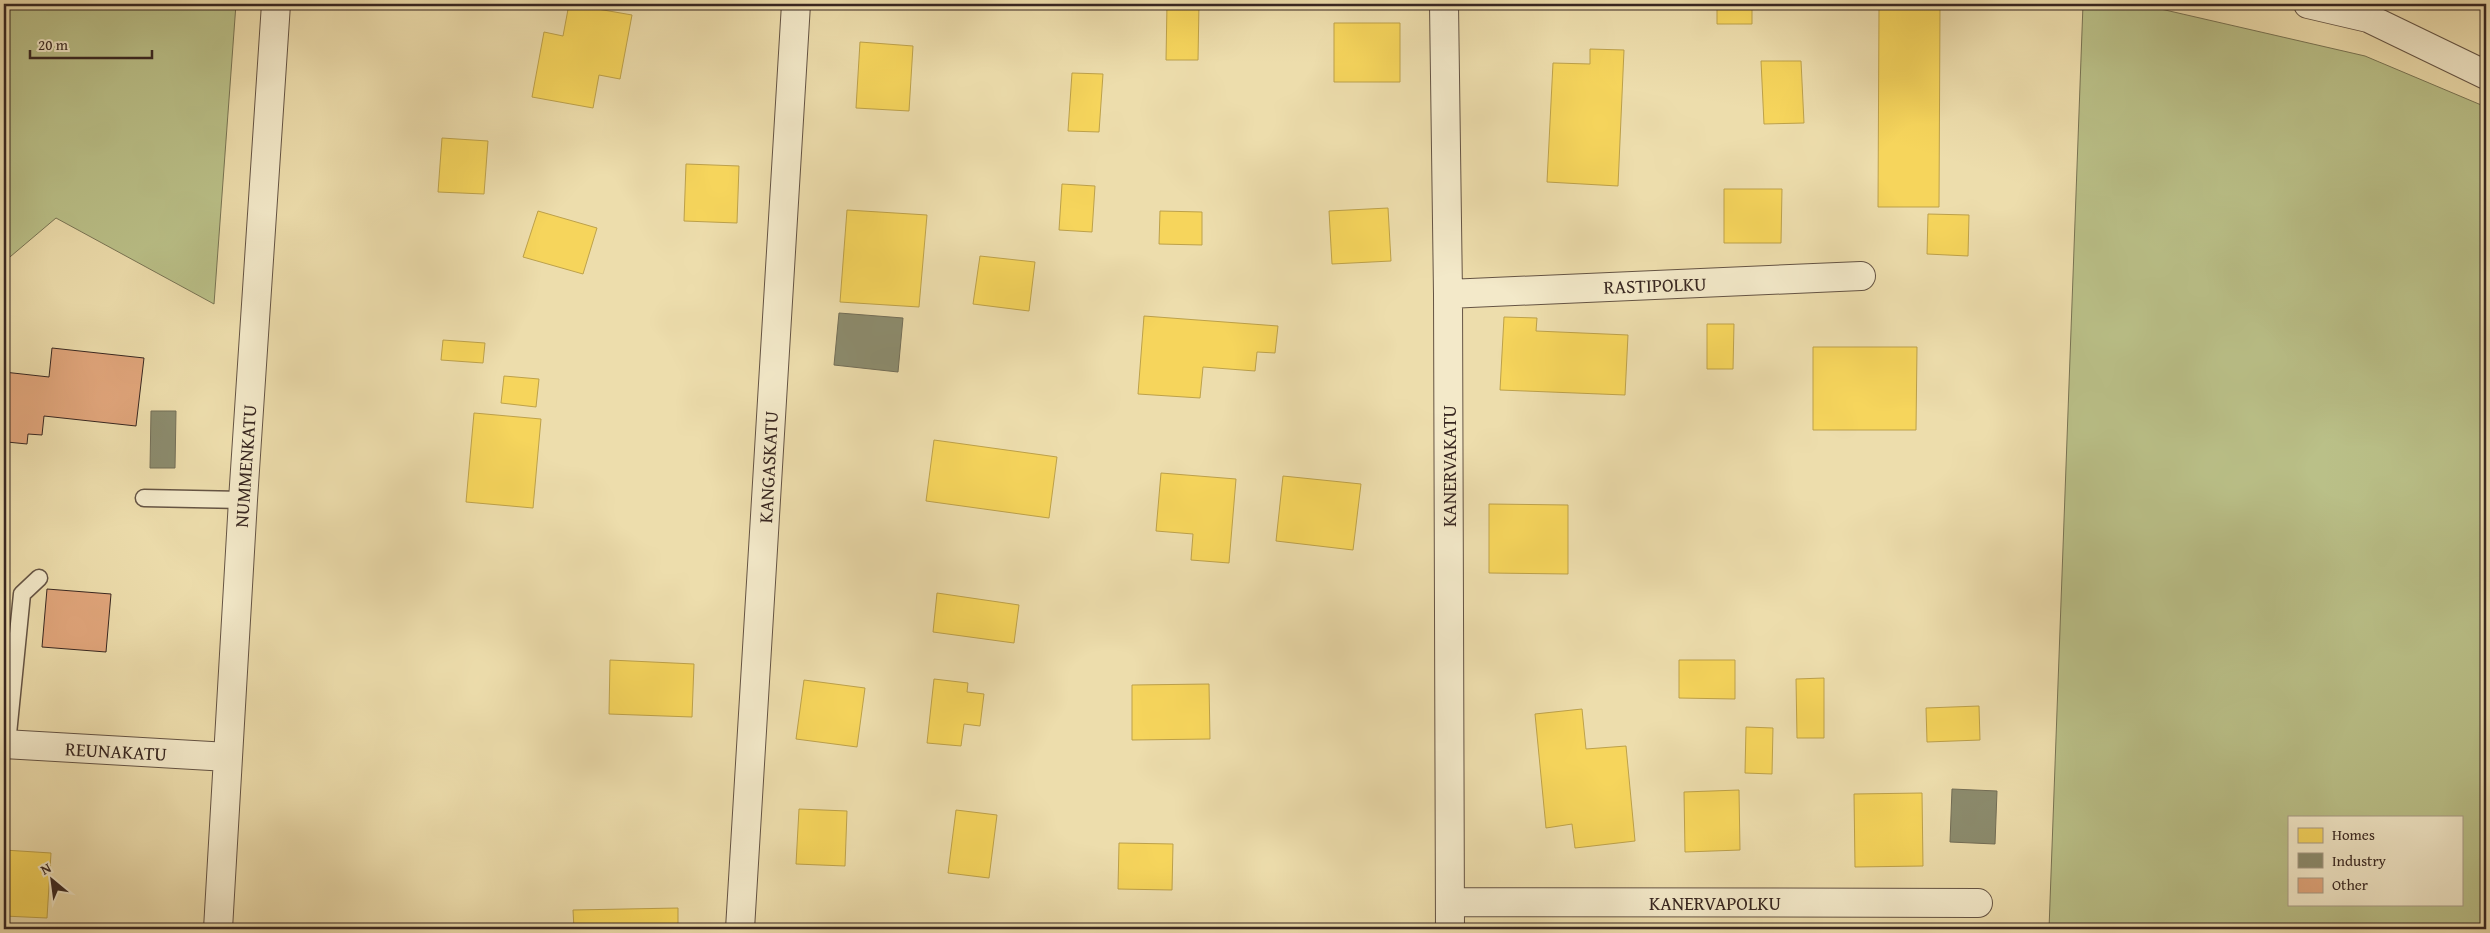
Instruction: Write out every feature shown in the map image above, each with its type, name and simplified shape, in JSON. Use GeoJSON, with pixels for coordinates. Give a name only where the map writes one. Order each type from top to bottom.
{"type":"FeatureCollection","features":[{"type":"Feature","properties":{"kind":"street","name":"NUMMENKATU"},"geometry":{"type":"LineString","coordinates":[[218,929],[243,500],[276,4]]}},
{"type":"Feature","properties":{"kind":"street","name":"KANGASKATU"},"geometry":{"type":"LineString","coordinates":[[740,929],[796,4]]}},
{"type":"Feature","properties":{"kind":"street","name":"KANERVAKATU"},"geometry":{"type":"LineString","coordinates":[[1444,4],[1448,294],[1450,929]]}},
{"type":"Feature","properties":{"kind":"street"},"geometry":{"type":"LineString","coordinates":[[2308,4],[2368,18],[2486,75]]}},
{"type":"Feature","properties":{"kind":"street","name":"RASTIPOLKU"},"geometry":{"type":"LineString","coordinates":[[1448,294],[1861,276]]}},
{"type":"Feature","properties":{"kind":"street","name":"REUNAKATU"},"geometry":{"type":"LineString","coordinates":[[5,744],[228,757]]}},
{"type":"Feature","properties":{"kind":"street","name":"KANERVAPOLKU"},"geometry":{"type":"LineString","coordinates":[[1451,902],[1978,903]]}},
{"type":"Feature","properties":{"kind":"lane"},"geometry":{"type":"LineString","coordinates":[[144,498],[243,500]]}},
{"type":"Feature","properties":{"kind":"lane"},"geometry":{"type":"LineString","coordinates":[[5,744],[22,594],[39,578]]}},
{"type":"Feature","properties":{"kind":"path"},"geometry":{"type":"LineString","coordinates":[[2476,4],[2486,9]]}},
{"type":"Feature","properties":{"kind":"green space"},"geometry":{"type":"Polygon","coordinates":[[[4,4],[236,4],[214,304],[56,218],[4,262],[4,4]]]}},
{"type":"Feature","properties":{"kind":"green space"},"geometry":{"type":"Polygon","coordinates":[[[2083,4],[2139,4],[2365,56],[2486,107],[2486,929],[2049,929],[2083,4]]]}},
{"type":"Feature","properties":{"kind":"building: Homes"},"geometry":{"type":"Polygon","coordinates":[[[569,4],[632,15],[620,79],[599,75],[593,108],[532,97],[544,32],[563,36],[569,4]]]}},
{"type":"Feature","properties":{"kind":"building: Homes"},"geometry":{"type":"Polygon","coordinates":[[[1167,4],[1199,4],[1198,60],[1166,60],[1167,4]]]}},
{"type":"Feature","properties":{"kind":"building: Homes"},"geometry":{"type":"Polygon","coordinates":[[[1717,4],[1752,4],[1752,24],[1717,24],[1717,4]]]}},
{"type":"Feature","properties":{"kind":"building: Homes"},"geometry":{"type":"Polygon","coordinates":[[[1879,6],[1940,7],[1939,207],[1878,207],[1879,6]]]}},
{"type":"Feature","properties":{"kind":"building: Homes"},"geometry":{"type":"Polygon","coordinates":[[[1334,23],[1400,23],[1400,82],[1334,82],[1334,23]]]}},
{"type":"Feature","properties":{"kind":"building: Homes"},"geometry":{"type":"Polygon","coordinates":[[[860,42],[913,46],[909,111],[856,108],[860,42]]]}},
{"type":"Feature","properties":{"kind":"building: Homes"},"geometry":{"type":"Polygon","coordinates":[[[1590,49],[1624,50],[1618,186],[1547,182],[1553,63],[1590,64],[1590,49]]]}},
{"type":"Feature","properties":{"kind":"building: Homes"},"geometry":{"type":"Polygon","coordinates":[[[1761,61],[1801,61],[1804,123],[1764,124],[1761,61]]]}},
{"type":"Feature","properties":{"kind":"building: Homes"},"geometry":{"type":"Polygon","coordinates":[[[1072,73],[1103,74],[1099,132],[1068,131],[1072,73]]]}},
{"type":"Feature","properties":{"kind":"building: Homes"},"geometry":{"type":"Polygon","coordinates":[[[442,138],[488,141],[484,194],[438,192],[442,138]]]}},
{"type":"Feature","properties":{"kind":"building: Homes"},"geometry":{"type":"Polygon","coordinates":[[[686,164],[739,166],[737,223],[684,221],[686,164]]]}},
{"type":"Feature","properties":{"kind":"building: Homes"},"geometry":{"type":"Polygon","coordinates":[[[1062,184],[1095,186],[1092,232],[1059,230],[1062,184]]]}},
{"type":"Feature","properties":{"kind":"building: Homes"},"geometry":{"type":"Polygon","coordinates":[[[1724,189],[1782,189],[1781,243],[1724,243],[1724,189]]]}},
{"type":"Feature","properties":{"kind":"building: Homes"},"geometry":{"type":"Polygon","coordinates":[[[1388,208],[1391,261],[1332,264],[1329,211],[1388,208]]]}},
{"type":"Feature","properties":{"kind":"building: Homes"},"geometry":{"type":"Polygon","coordinates":[[[847,210],[927,215],[919,307],[840,302],[847,210]]]}},
{"type":"Feature","properties":{"kind":"building: Homes"},"geometry":{"type":"Polygon","coordinates":[[[538,211],[597,228],[583,274],[523,257],[538,211]]]}},
{"type":"Feature","properties":{"kind":"building: Homes"},"geometry":{"type":"Polygon","coordinates":[[[1160,211],[1202,212],[1202,245],[1159,244],[1160,211]]]}},
{"type":"Feature","properties":{"kind":"building: Homes"},"geometry":{"type":"Polygon","coordinates":[[[1928,214],[1969,215],[1968,256],[1927,254],[1928,214]]]}},
{"type":"Feature","properties":{"kind":"building: Homes"},"geometry":{"type":"Polygon","coordinates":[[[980,256],[1035,262],[1029,311],[973,304],[980,256]]]}},
{"type":"Feature","properties":{"kind":"building: Homes"},"geometry":{"type":"Polygon","coordinates":[[[1144,316],[1278,326],[1275,353],[1257,352],[1255,371],[1203,367],[1200,398],[1138,394],[1144,316]]]}},
{"type":"Feature","properties":{"kind":"building: Homes"},"geometry":{"type":"Polygon","coordinates":[[[1504,317],[1537,318],[1536,331],[1628,335],[1625,395],[1500,390],[1504,317]]]}},
{"type":"Feature","properties":{"kind":"building: Homes"},"geometry":{"type":"Polygon","coordinates":[[[1707,324],[1734,324],[1733,369],[1707,369],[1707,324]]]}},
{"type":"Feature","properties":{"kind":"building: Homes"},"geometry":{"type":"Polygon","coordinates":[[[443,340],[485,343],[483,363],[441,360],[443,340]]]}},
{"type":"Feature","properties":{"kind":"building: Homes"},"geometry":{"type":"Polygon","coordinates":[[[1813,347],[1917,347],[1916,430],[1813,430],[1813,347]]]}},
{"type":"Feature","properties":{"kind":"building: Homes"},"geometry":{"type":"Polygon","coordinates":[[[504,376],[539,379],[536,407],[501,403],[504,376]]]}},
{"type":"Feature","properties":{"kind":"building: Homes"},"geometry":{"type":"Polygon","coordinates":[[[474,413],[541,419],[533,508],[466,502],[474,413]]]}},
{"type":"Feature","properties":{"kind":"building: Homes"},"geometry":{"type":"Polygon","coordinates":[[[934,440],[1057,457],[1049,518],[926,501],[934,440]]]}},
{"type":"Feature","properties":{"kind":"building: Homes"},"geometry":{"type":"Polygon","coordinates":[[[1161,473],[1236,479],[1229,563],[1191,560],[1193,534],[1156,531],[1161,473]]]}},
{"type":"Feature","properties":{"kind":"building: Homes"},"geometry":{"type":"Polygon","coordinates":[[[1283,476],[1361,484],[1353,550],[1276,541],[1283,476]]]}},
{"type":"Feature","properties":{"kind":"building: Homes"},"geometry":{"type":"Polygon","coordinates":[[[1489,504],[1568,505],[1568,574],[1489,573],[1489,504]]]}},
{"type":"Feature","properties":{"kind":"building: Homes"},"geometry":{"type":"Polygon","coordinates":[[[937,593],[1019,605],[1014,643],[933,632],[937,593]]]}},
{"type":"Feature","properties":{"kind":"building: Homes"},"geometry":{"type":"Polygon","coordinates":[[[610,660],[694,664],[692,717],[609,714],[610,660]]]}},
{"type":"Feature","properties":{"kind":"building: Homes"},"geometry":{"type":"Polygon","coordinates":[[[1679,660],[1735,660],[1735,699],[1679,698],[1679,660]]]}},
{"type":"Feature","properties":{"kind":"building: Homes"},"geometry":{"type":"Polygon","coordinates":[[[1824,678],[1824,738],[1797,738],[1796,679],[1824,678]]]}},
{"type":"Feature","properties":{"kind":"building: Homes"},"geometry":{"type":"Polygon","coordinates":[[[934,679],[968,683],[967,692],[984,694],[980,726],[964,724],[961,746],[927,743],[934,679]]]}},
{"type":"Feature","properties":{"kind":"building: Homes"},"geometry":{"type":"Polygon","coordinates":[[[804,680],[865,688],[857,747],[796,739],[804,680]]]}},
{"type":"Feature","properties":{"kind":"building: Homes"},"geometry":{"type":"Polygon","coordinates":[[[1209,684],[1210,739],[1132,740],[1132,685],[1209,684]]]}},
{"type":"Feature","properties":{"kind":"building: Homes"},"geometry":{"type":"Polygon","coordinates":[[[1979,706],[1980,740],[1927,742],[1926,708],[1979,706]]]}},
{"type":"Feature","properties":{"kind":"building: Homes"},"geometry":{"type":"Polygon","coordinates":[[[1582,709],[1586,749],[1626,746],[1635,841],[1575,848],[1572,824],[1546,828],[1535,714],[1582,709]]]}},
{"type":"Feature","properties":{"kind":"building: Homes"},"geometry":{"type":"Polygon","coordinates":[[[1746,727],[1773,728],[1772,774],[1745,773],[1746,727]]]}},
{"type":"Feature","properties":{"kind":"building: Homes"},"geometry":{"type":"Polygon","coordinates":[[[1739,790],[1740,850],[1685,852],[1684,792],[1739,790]]]}},
{"type":"Feature","properties":{"kind":"building: Homes"},"geometry":{"type":"Polygon","coordinates":[[[1922,793],[1923,866],[1855,867],[1854,794],[1922,793]]]}},
{"type":"Feature","properties":{"kind":"building: Homes"},"geometry":{"type":"Polygon","coordinates":[[[799,809],[847,811],[845,866],[796,864],[799,809]]]}},
{"type":"Feature","properties":{"kind":"building: Homes"},"geometry":{"type":"Polygon","coordinates":[[[956,810],[997,815],[989,878],[948,873],[956,810]]]}},
{"type":"Feature","properties":{"kind":"building: Homes"},"geometry":{"type":"Polygon","coordinates":[[[1119,843],[1173,844],[1172,890],[1118,889],[1119,843]]]}},
{"type":"Feature","properties":{"kind":"building: Homes"},"geometry":{"type":"Polygon","coordinates":[[[4,850],[51,853],[47,918],[4,916],[4,850]]]}},
{"type":"Feature","properties":{"kind":"building: Homes"},"geometry":{"type":"Polygon","coordinates":[[[678,908],[678,929],[574,929],[573,910],[678,908]]]}},
{"type":"Feature","properties":{"kind":"building: Industry"},"geometry":{"type":"Polygon","coordinates":[[[839,313],[903,318],[898,372],[834,365],[839,313]]]}},
{"type":"Feature","properties":{"kind":"building: Industry"},"geometry":{"type":"Polygon","coordinates":[[[151,411],[176,411],[175,468],[150,468],[151,411]]]}},
{"type":"Feature","properties":{"kind":"building: Industry"},"geometry":{"type":"Polygon","coordinates":[[[1952,789],[1997,791],[1995,844],[1950,842],[1952,789]]]}},
{"type":"Feature","properties":{"kind":"building: Other"},"geometry":{"type":"Polygon","coordinates":[[[52,348],[144,358],[136,426],[44,416],[42,435],[28,434],[27,444],[7,442],[8,431],[4,431],[4,372],[49,377],[52,348]]]}},
{"type":"Feature","properties":{"kind":"building: Other"},"geometry":{"type":"Polygon","coordinates":[[[47,589],[111,594],[106,652],[42,647],[47,589]]]}}]}
